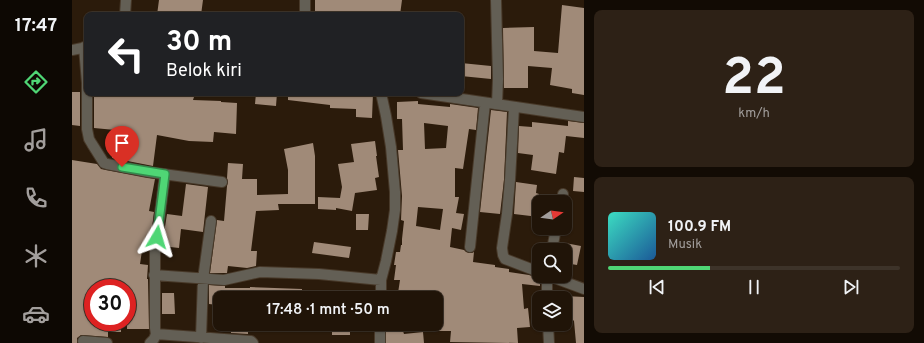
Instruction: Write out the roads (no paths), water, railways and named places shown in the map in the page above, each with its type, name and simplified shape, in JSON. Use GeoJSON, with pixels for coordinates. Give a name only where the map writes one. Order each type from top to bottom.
{"type":"FeatureCollection","features":[{"type":"Feature","properties":{"kind":"street"},"geometry":{"type":"LineString","coordinates":[[125,12],[126,0]]}},
{"type":"Feature","properties":{"kind":"street"},"geometry":{"type":"LineString","coordinates":[[305,0],[305,12]]}},
{"type":"Feature","properties":{"kind":"street"},"geometry":{"type":"LineString","coordinates":[[496,0],[498,78],[497,104]]}},
{"type":"Feature","properties":{"kind":"street"},"geometry":{"type":"LineString","coordinates":[[72,50],[84,47]]}},
{"type":"Feature","properties":{"kind":"street"},"geometry":{"type":"LineString","coordinates":[[87,96],[87,129],[89,139],[104,163],[222,182]]}},
{"type":"Feature","properties":{"kind":"street"},"geometry":{"type":"LineString","coordinates":[[381,291],[381,280],[395,210],[391,147],[382,96]]}},
{"type":"Feature","properties":{"kind":"street"},"geometry":{"type":"LineString","coordinates":[[440,96],[584,117]]}},
{"type":"Feature","properties":{"kind":"street"},"geometry":{"type":"LineString","coordinates":[[470,247],[485,103]]}},
{"type":"Feature","properties":{"kind":"street"},"geometry":{"type":"LineString","coordinates":[[514,107],[510,180],[502,248],[505,259],[532,269]]}},
{"type":"Feature","properties":{"kind":"street"},"geometry":{"type":"LineString","coordinates":[[150,343],[156,334],[154,275],[155,253],[165,174]]}},
{"type":"Feature","properties":{"kind":"street"},"geometry":{"type":"LineString","coordinates":[[201,338],[203,279],[211,221]]}},
{"type":"Feature","properties":{"kind":"street"},"geometry":{"type":"LineString","coordinates":[[154,275],[230,280],[260,272],[319,274],[381,280]]}},
{"type":"Feature","properties":{"kind":"street"},"geometry":{"type":"LineString","coordinates":[[567,283],[584,289]]}},
{"type":"Feature","properties":{"kind":"street"},"geometry":{"type":"LineString","coordinates":[[380,331],[380,343]]}},
{"type":"Feature","properties":{"kind":"street"},"geometry":{"type":"LineString","coordinates":[[548,331],[549,343]]}},
{"type":"Feature","properties":{"kind":"street"},"geometry":{"type":"LineString","coordinates":[[156,334],[250,341],[254,343]]}},
{"type":"Feature","properties":{"kind":"street"},"geometry":{"type":"LineString","coordinates":[[83,341],[107,343]]}}]}
